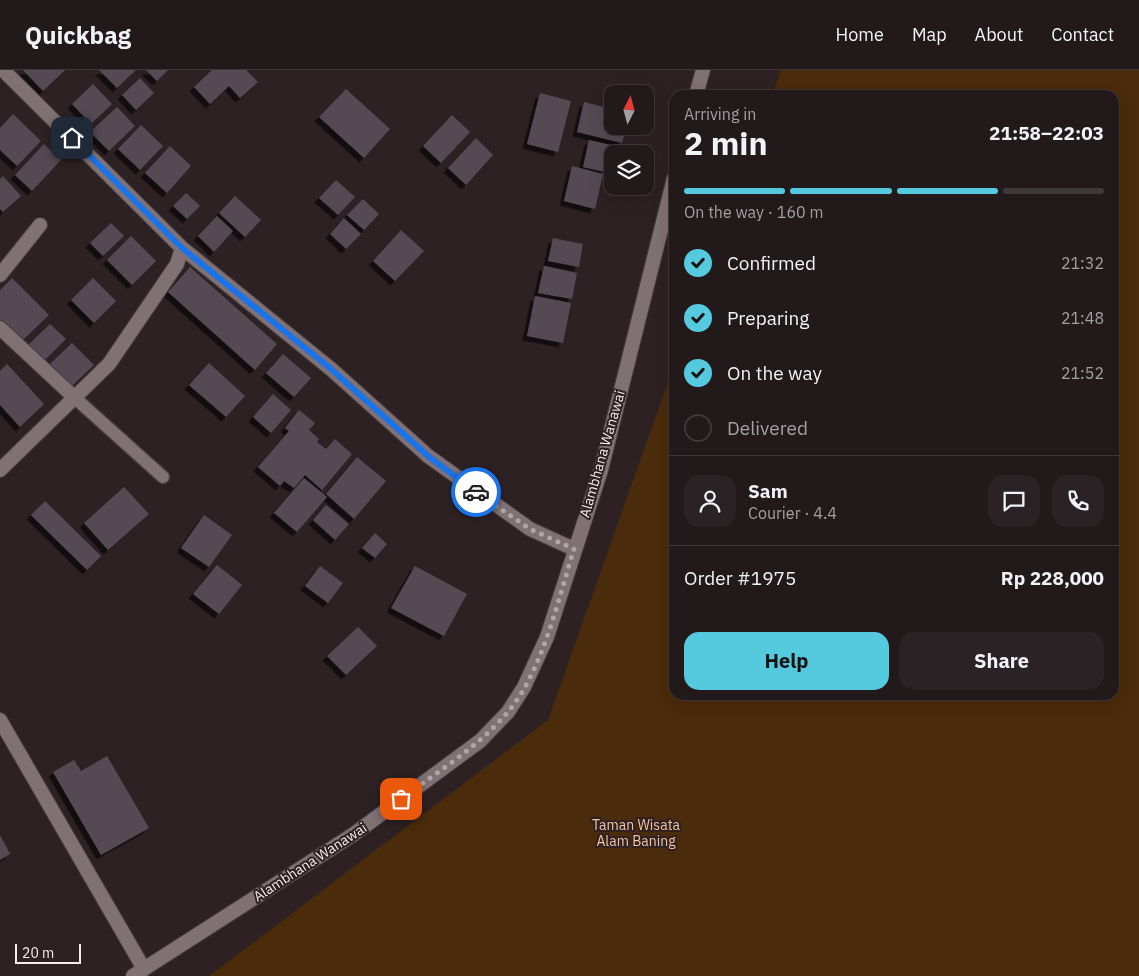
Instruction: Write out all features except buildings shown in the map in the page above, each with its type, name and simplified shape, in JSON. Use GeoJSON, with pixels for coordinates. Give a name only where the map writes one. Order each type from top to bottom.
{"type":"FeatureCollection","features":[{"type":"Feature","properties":{"kind":"street"},"geometry":{"type":"LineString","coordinates":[[4,70],[182,248],[331,369],[428,456],[530,529],[574,549]]}},
{"type":"Feature","properties":{"kind":"street"},"geometry":{"type":"LineString","coordinates":[[697,90],[703,70]]}},
{"type":"Feature","properties":{"kind":"street","name":"Alambhana Wanawai"},"geometry":{"type":"LineString","coordinates":[[139,972],[354,834],[480,741],[508,712],[524,687],[547,637],[601,470],[669,198]]}},
{"type":"Feature","properties":{"kind":"street"},"geometry":{"type":"LineString","coordinates":[[0,275],[40,225]]}},
{"type":"Feature","properties":{"kind":"street"},"geometry":{"type":"LineString","coordinates":[[0,470],[110,364],[177,264],[182,248]]}},
{"type":"Feature","properties":{"kind":"street"},"geometry":{"type":"LineString","coordinates":[[0,328],[75,398]]}},
{"type":"Feature","properties":{"kind":"street"},"geometry":{"type":"LineString","coordinates":[[0,720],[139,972]]}},
{"type":"Feature","properties":{"kind":"lane"},"geometry":{"type":"LineString","coordinates":[[75,398],[163,476]]}},
{"type":"Feature","properties":{"kind":"green space","name":"Taman Wisata Alam Baning"},"geometry":{"type":"Polygon","coordinates":[[[781,70],[1139,70],[1139,976],[209,976],[548,720],[669,379],[669,700],[1119,700],[1119,90],[774,90],[781,70]]]}},
{"type":"Feature","properties":{"kind":"way so far"},"geometry":{"type":"LineString","coordinates":[[401,799],[480,741],[508,712],[524,687],[547,637],[574,549],[530,529],[476,492]]}},
{"type":"Feature","properties":{"kind":"route"},"geometry":{"type":"LineString","coordinates":[[72,138],[182,248],[331,369],[428,456],[476,492]]}}]}
